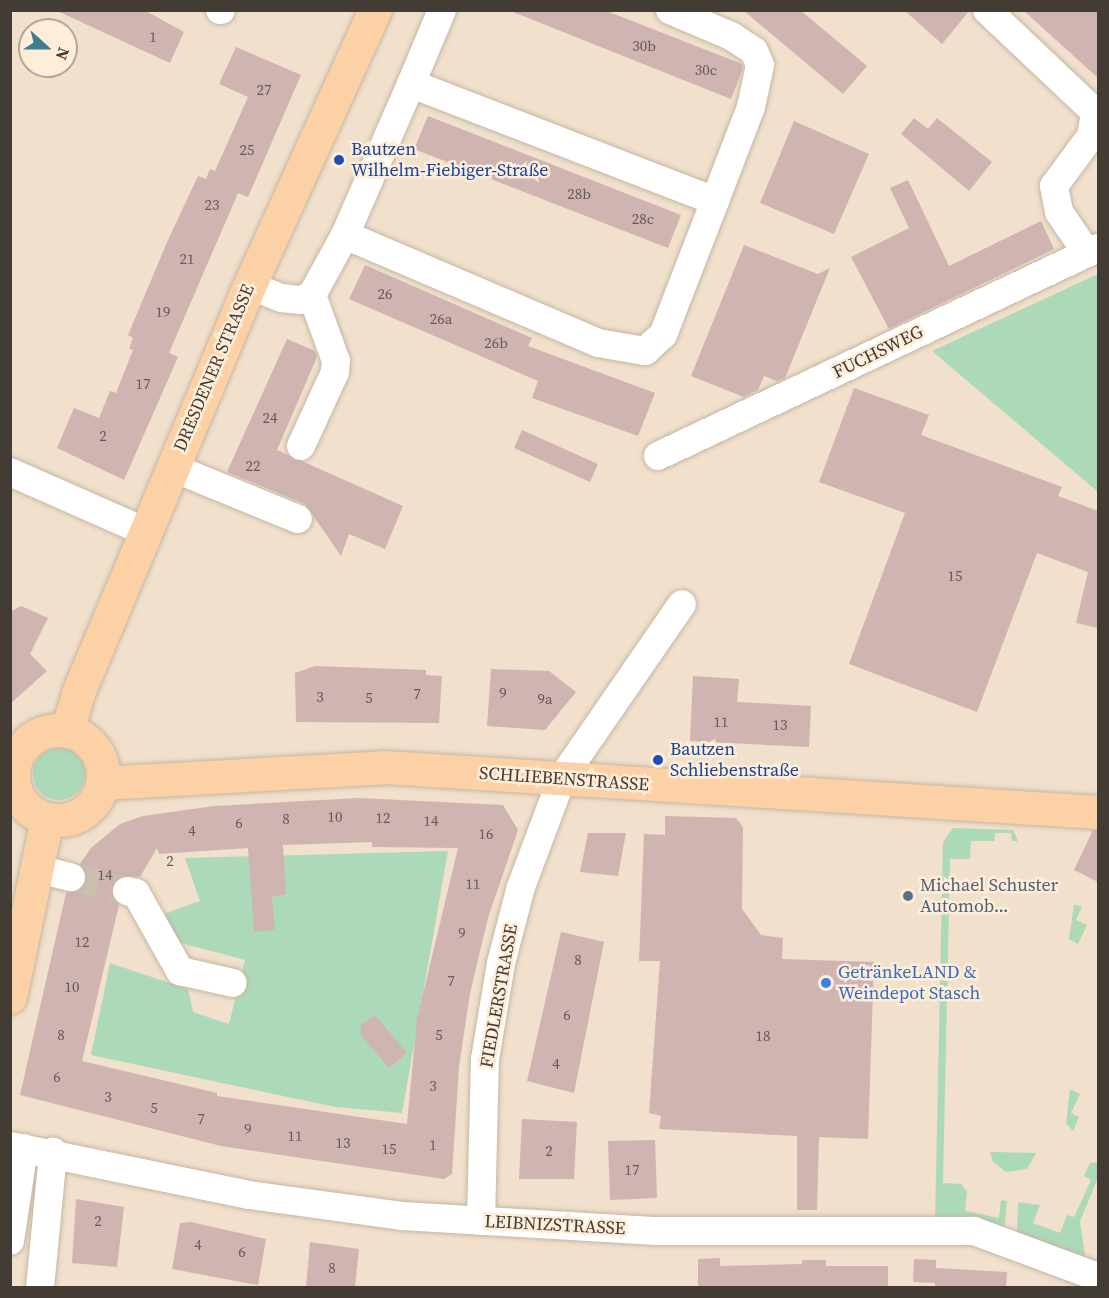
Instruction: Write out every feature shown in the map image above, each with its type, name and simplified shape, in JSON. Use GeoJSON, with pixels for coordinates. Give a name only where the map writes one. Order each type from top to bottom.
{"type":"FeatureCollection","features":[{"type":"Feature","properties":{"kind":"main road","name":"DRESDENER STRASSE"},"geometry":{"type":"LineString","coordinates":[[67,730],[171,467],[249,285],[375,10]]}},
{"type":"Feature","properties":{"kind":"main road"},"geometry":{"type":"LineString","coordinates":[[67,730],[91,744],[99,755],[102,783],[88,808],[76,816],[47,819],[24,805],[12,782],[13,766],[27,741],[45,731],[67,730]]}},
{"type":"Feature","properties":{"kind":"main road","name":"SCHLIEBENSTRASSE"},"geometry":{"type":"LineString","coordinates":[[102,783],[385,767],[1098,812]]}},
{"type":"Feature","properties":{"kind":"main road"},"geometry":{"type":"LineString","coordinates":[[10,997],[47,819]]}},
{"type":"Feature","properties":{"kind":"street"},"geometry":{"type":"LineString","coordinates":[[249,285],[281,298],[301,300],[312,295],[345,235],[442,10]]}},
{"type":"Feature","properties":{"kind":"street"},"geometry":{"type":"LineString","coordinates":[[345,235],[598,343],[632,352],[645,351],[663,335],[751,107],[760,65],[753,51],[731,36],[670,10]]}},
{"type":"Feature","properties":{"kind":"street"},"geometry":{"type":"LineString","coordinates":[[987,10],[1095,112],[1091,136],[1054,186],[1059,212],[1093,250]]}},
{"type":"Feature","properties":{"kind":"street"},"geometry":{"type":"LineString","coordinates":[[411,84],[715,201]]}},
{"type":"Feature","properties":{"kind":"street","name":"FUCHSWEG"},"geometry":{"type":"LineString","coordinates":[[658,456],[1093,250]]}},
{"type":"Feature","properties":{"kind":"street"},"geometry":{"type":"LineString","coordinates":[[301,446],[335,372],[336,361],[312,295]]}},
{"type":"Feature","properties":{"kind":"street"},"geometry":{"type":"LineString","coordinates":[[171,467],[298,519]]}},
{"type":"Feature","properties":{"kind":"street"},"geometry":{"type":"LineString","coordinates":[[10,472],[144,531]]}},
{"type":"Feature","properties":{"kind":"street","name":"FIEDLERSTRASSE"},"geometry":{"type":"LineString","coordinates":[[481,1221],[485,1059],[501,963],[521,887],[562,778],[681,604]]}},
{"type":"Feature","properties":{"kind":"street"},"geometry":{"type":"LineString","coordinates":[[38,869],[71,877]]}},
{"type":"Feature","properties":{"kind":"street"},"geometry":{"type":"LineString","coordinates":[[127,891],[136,893],[180,971],[233,983]]}},
{"type":"Feature","properties":{"kind":"street"},"geometry":{"type":"LineString","coordinates":[[10,1241],[17,1147]]}},
{"type":"Feature","properties":{"kind":"street","name":"LEIBNIZSTRASSE"},"geometry":{"type":"LineString","coordinates":[[17,1147],[53,1152],[249,1195],[402,1216],[657,1231],[935,1229],[974,1231],[1098,1277]]}},
{"type":"Feature","properties":{"kind":"street"},"geometry":{"type":"LineString","coordinates":[[40,1287],[53,1152]]}},
{"type":"Feature","properties":{"kind":"green space"},"geometry":{"type":"Polygon","coordinates":[[[1098,274],[1098,492],[932,351],[1098,274]]]}},
{"type":"Feature","properties":{"kind":"green space"},"geometry":{"type":"Polygon","coordinates":[[[54,748],[64,748],[78,755],[85,774],[78,793],[64,800],[54,800],[44,796],[37,789],[33,779],[33,769],[37,759],[44,752],[54,748]]]}},
{"type":"Feature","properties":{"kind":"green space"},"geometry":{"type":"Polygon","coordinates":[[[953,828],[1013,830],[1018,841],[1012,841],[1011,833],[995,833],[994,841],[971,841],[970,859],[950,859],[943,1183],[961,1184],[967,1191],[965,1211],[999,1218],[1001,1200],[1007,1201],[1004,1230],[935,1221],[943,842],[953,828]]]}},
{"type":"Feature","properties":{"kind":"green space"},"geometry":{"type":"Polygon","coordinates":[[[448,851],[402,1113],[335,1107],[91,1055],[110,963],[188,989],[193,1012],[229,1024],[245,960],[181,943],[161,915],[200,901],[185,858],[448,851]]]}},
{"type":"Feature","properties":{"kind":"green space"},"geometry":{"type":"Polygon","coordinates":[[[1074,905],[1082,906],[1076,920],[1087,925],[1078,944],[1069,939],[1074,905]]]}},
{"type":"Feature","properties":{"kind":"green space"},"geometry":{"type":"Polygon","coordinates":[[[1070,1089],[1080,1094],[1071,1113],[1079,1117],[1073,1131],[1066,1123],[1070,1089]]]}},
{"type":"Feature","properties":{"kind":"green space"},"geometry":{"type":"Polygon","coordinates":[[[990,1152],[1036,1153],[1027,1169],[1006,1172],[993,1162],[990,1152]]]}},
{"type":"Feature","properties":{"kind":"green space"},"geometry":{"type":"Polygon","coordinates":[[[1098,1162],[1098,1178],[1080,1221],[1085,1256],[1098,1262],[1098,1268],[1017,1234],[1018,1202],[1040,1205],[1033,1223],[1060,1233],[1067,1215],[1074,1217],[1091,1180],[1084,1176],[1090,1163],[1098,1162]]]}},
{"type":"Feature","properties":{"kind":"building"},"geometry":{"type":"Polygon","coordinates":[[[55,10],[144,10],[184,32],[170,63],[78,21],[78,18],[72,18],[55,10]]]}},
{"type":"Feature","properties":{"kind":"building"},"geometry":{"type":"Polygon","coordinates":[[[508,10],[604,10],[742,64],[742,71],[731,99],[508,10]]]}},
{"type":"Feature","properties":{"kind":"building"},"geometry":{"type":"Polygon","coordinates":[[[743,10],[800,10],[867,66],[843,94],[743,10]]]}},
{"type":"Feature","properties":{"kind":"building"},"geometry":{"type":"Polygon","coordinates":[[[904,10],[970,10],[942,44],[904,10]]]}},
{"type":"Feature","properties":{"kind":"building"},"geometry":{"type":"Polygon","coordinates":[[[1023,10],[1098,10],[1098,78],[1023,10]]]}},
{"type":"Feature","properties":{"kind":"building"},"geometry":{"type":"Polygon","coordinates":[[[236,47],[301,75],[248,197],[238,193],[169,353],[178,357],[124,480],[57,448],[74,408],[99,418],[110,391],[116,393],[133,350],[129,349],[133,338],[128,335],[168,240],[198,176],[206,179],[210,169],[215,171],[248,97],[219,84],[236,47]]]}},
{"type":"Feature","properties":{"kind":"building"},"geometry":{"type":"Polygon","coordinates":[[[428,116],[681,215],[668,248],[414,149],[428,116]]]}},
{"type":"Feature","properties":{"kind":"building"},"geometry":{"type":"Polygon","coordinates":[[[914,118],[928,129],[937,118],[992,162],[969,191],[901,134],[914,118]]]}},
{"type":"Feature","properties":{"kind":"building"},"geometry":{"type":"Polygon","coordinates":[[[794,121],[869,154],[834,234],[760,203],[794,121]]]}},
{"type":"Feature","properties":{"kind":"building"},"geometry":{"type":"Polygon","coordinates":[[[908,180],[949,266],[1041,221],[1054,249],[889,329],[851,257],[909,228],[890,188],[908,180]]]}},
{"type":"Feature","properties":{"kind":"building"},"geometry":{"type":"Polygon","coordinates":[[[744,245],[818,274],[830,268],[785,378],[777,381],[764,376],[758,390],[744,397],[691,376],[744,245]]]}},
{"type":"Feature","properties":{"kind":"building"},"geometry":{"type":"Polygon","coordinates":[[[365,265],[532,338],[528,346],[655,393],[638,436],[532,398],[538,381],[349,299],[365,265]]]}},
{"type":"Feature","properties":{"kind":"building"},"geometry":{"type":"Polygon","coordinates":[[[287,339],[315,351],[317,357],[277,450],[403,506],[385,549],[349,534],[341,556],[305,504],[227,472],[287,339]]]}},
{"type":"Feature","properties":{"kind":"building"},"geometry":{"type":"Polygon","coordinates":[[[854,388],[929,415],[921,435],[1062,487],[1058,496],[1098,511],[1098,628],[1076,623],[1088,572],[1037,553],[977,712],[849,664],[905,513],[819,482],[854,388]]]}},
{"type":"Feature","properties":{"kind":"building"},"geometry":{"type":"Polygon","coordinates":[[[522,430],[598,464],[590,482],[514,448],[522,430]]]}},
{"type":"Feature","properties":{"kind":"building"},"geometry":{"type":"Polygon","coordinates":[[[21,606],[48,618],[30,654],[47,671],[10,704],[10,612],[21,606]]]}},
{"type":"Feature","properties":{"kind":"building"},"geometry":{"type":"Polygon","coordinates":[[[315,666],[426,670],[426,675],[442,676],[439,723],[296,722],[295,673],[315,666]]]}},
{"type":"Feature","properties":{"kind":"building"},"geometry":{"type":"Polygon","coordinates":[[[491,669],[549,671],[576,692],[545,730],[487,726],[491,669]]]}},
{"type":"Feature","properties":{"kind":"building"},"geometry":{"type":"Polygon","coordinates":[[[693,676],[739,679],[737,702],[811,706],[809,747],[690,741],[693,676]]]}},
{"type":"Feature","properties":{"kind":"building"},"geometry":{"type":"Polygon","coordinates":[[[359,798],[503,805],[518,830],[488,918],[470,993],[459,1067],[452,1174],[444,1179],[221,1146],[20,1095],[66,893],[83,888],[87,873],[80,864],[91,848],[120,824],[143,816],[214,806],[359,798]],[[372,842],[283,845],[286,895],[272,896],[275,930],[254,932],[248,848],[159,854],[157,848],[140,877],[122,876],[111,887],[119,905],[82,1061],[217,1093],[217,1096],[407,1124],[417,1019],[458,848],[372,847],[372,842]]]}},
{"type":"Feature","properties":{"kind":"building"},"geometry":{"type":"Polygon","coordinates":[[[665,816],[736,818],[743,827],[742,909],[761,935],[783,938],[782,959],[874,962],[868,1139],[819,1137],[817,1210],[797,1210],[797,1136],[659,1129],[661,1116],[649,1113],[660,961],[639,961],[644,834],[665,835],[665,816]]]}},
{"type":"Feature","properties":{"kind":"building"},"geometry":{"type":"Polygon","coordinates":[[[1093,830],[1098,830],[1098,882],[1074,870],[1093,830]]]}},
{"type":"Feature","properties":{"kind":"building"},"geometry":{"type":"Polygon","coordinates":[[[588,833],[626,833],[618,876],[580,872],[588,833]]]}},
{"type":"Feature","properties":{"kind":"building"},"geometry":{"type":"Polygon","coordinates":[[[561,932],[604,942],[574,1093],[527,1081],[561,932]]]}},
{"type":"Feature","properties":{"kind":"building"},"geometry":{"type":"Polygon","coordinates":[[[375,1015],[407,1053],[389,1068],[361,1035],[361,1025],[375,1015]]]}},
{"type":"Feature","properties":{"kind":"building"},"geometry":{"type":"Polygon","coordinates":[[[522,1119],[577,1122],[574,1179],[519,1179],[522,1119]]]}},
{"type":"Feature","properties":{"kind":"building"},"geometry":{"type":"Polygon","coordinates":[[[655,1140],[657,1198],[610,1200],[608,1141],[655,1140]]]}},
{"type":"Feature","properties":{"kind":"building"},"geometry":{"type":"Polygon","coordinates":[[[76,1199],[124,1207],[117,1267],[72,1263],[76,1199]]]}},
{"type":"Feature","properties":{"kind":"building"},"geometry":{"type":"Polygon","coordinates":[[[191,1222],[266,1239],[258,1285],[172,1269],[180,1223],[191,1222]]]}},
{"type":"Feature","properties":{"kind":"building"},"geometry":{"type":"Polygon","coordinates":[[[310,1242],[359,1249],[355,1287],[306,1287],[310,1242]]]}},
{"type":"Feature","properties":{"kind":"building"},"geometry":{"type":"Polygon","coordinates":[[[720,1258],[720,1266],[802,1264],[802,1260],[826,1260],[826,1266],[888,1266],[888,1287],[698,1287],[698,1259],[720,1258]]]}},
{"type":"Feature","properties":{"kind":"building"},"geometry":{"type":"Polygon","coordinates":[[[914,1259],[936,1260],[936,1268],[1007,1272],[1006,1287],[935,1287],[935,1283],[913,1282],[914,1259]]]}},
{"type":"Feature","properties":{"kind":"tunnel"},"geometry":{"type":"LineString","coordinates":[[71,877],[127,891]]}},
{"type":"Feature","properties":{"kind":"place","name":"Bautzen Wilhelm-Fiebiger-Straße"},"geometry":{"type":"Point","coordinates":[339,160]}},
{"type":"Feature","properties":{"kind":"place","name":"Bautzen Schliebenstraße"},"geometry":{"type":"Point","coordinates":[658,760]}},
{"type":"Feature","properties":{"kind":"place","name":"Michael Schuster Automob..."},"geometry":{"type":"Point","coordinates":[908,896]}},
{"type":"Feature","properties":{"kind":"place","name":"GetränkeLAND & Weindepot Stasch"},"geometry":{"type":"Point","coordinates":[826,983]}}]}
